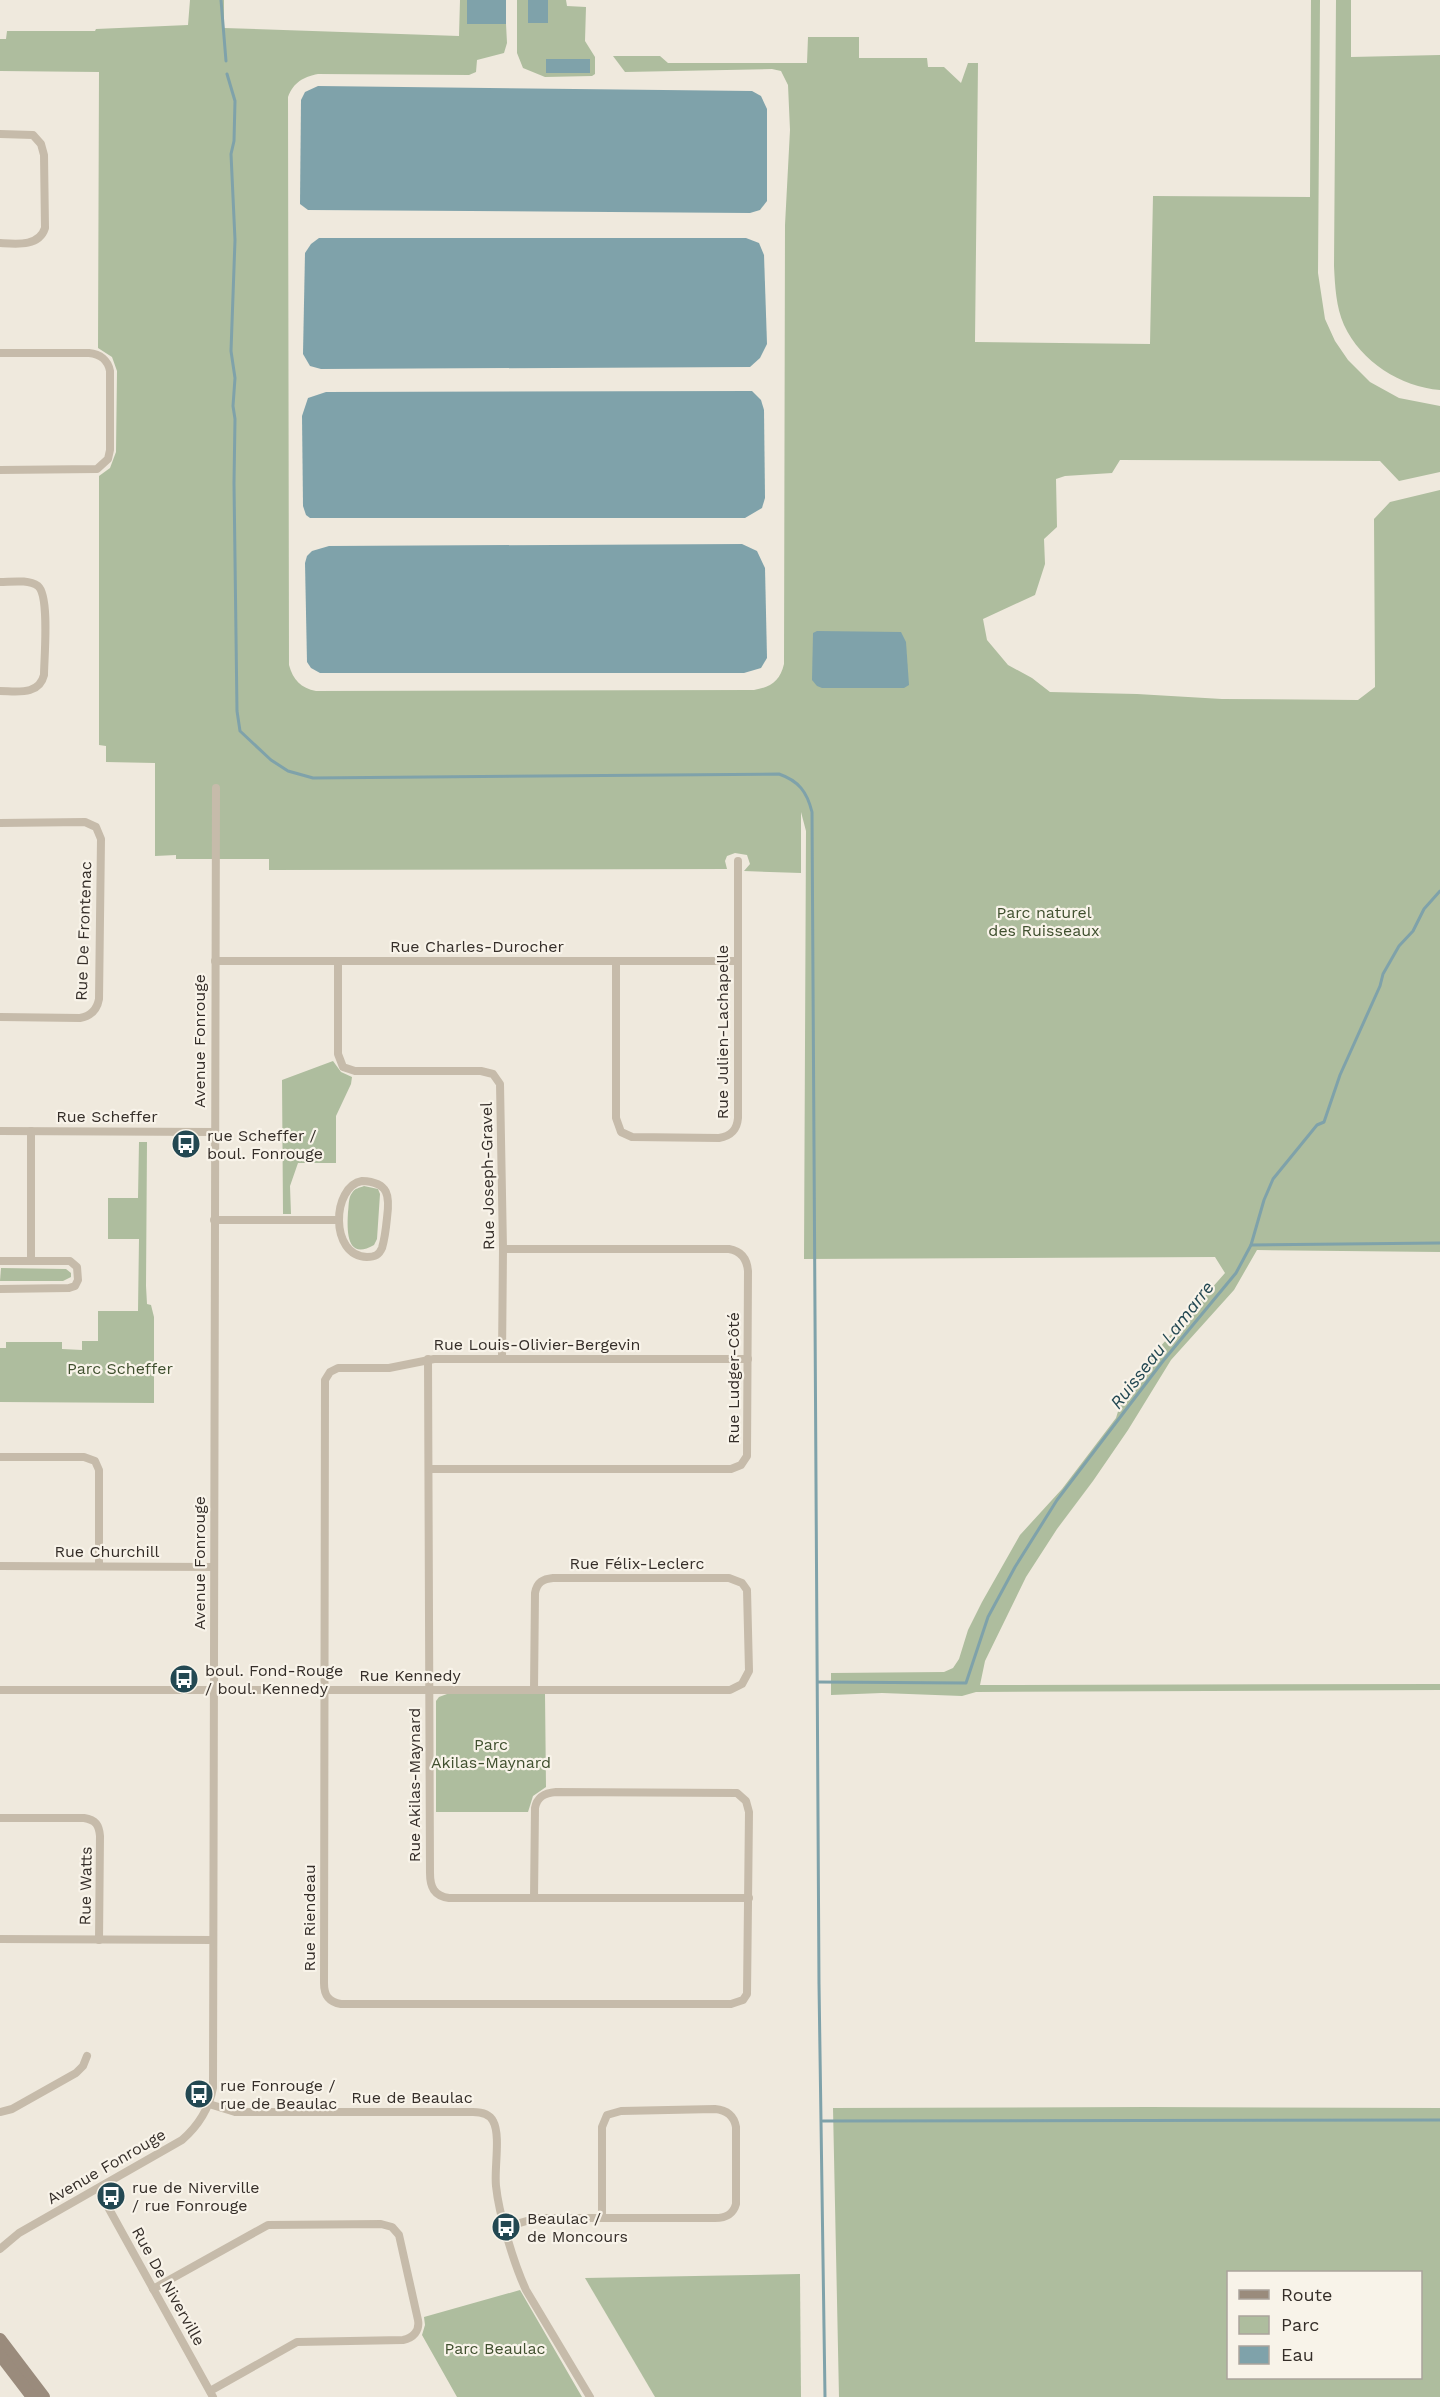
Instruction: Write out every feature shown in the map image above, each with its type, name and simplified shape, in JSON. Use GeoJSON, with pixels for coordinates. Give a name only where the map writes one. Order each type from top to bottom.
{"type":"FeatureCollection","features":[{"type":"Feature","properties":{"kind":"main road"},"geometry":{"type":"LineString","coordinates":[[0,2339],[44,2397]]}},
{"type":"Feature","properties":{"kind":"main road"},"geometry":{"type":"LineString","coordinates":[[0,2355],[32,2397]]}},
{"type":"Feature","properties":{"kind":"street"},"geometry":{"type":"LineString","coordinates":[[0,134],[33,135],[41,144],[44,155],[45,228],[40,237],[32,242],[0,243]]}},
{"type":"Feature","properties":{"kind":"street"},"geometry":{"type":"LineString","coordinates":[[0,353],[89,353],[102,357],[108,363],[110,371],[110,450],[108,459],[97,469],[0,470]]}},
{"type":"Feature","properties":{"kind":"street"},"geometry":{"type":"LineString","coordinates":[[0,582],[35,585],[41,590],[45,603],[42,682],[38,687],[27,691],[0,691]]}},
{"type":"Feature","properties":{"kind":"street","name":"Avenue Fonrouge"},"geometry":{"type":"LineString","coordinates":[[18,2234],[182,2140],[195,2127],[209,2104],[214,2068],[216,788]]}},
{"type":"Feature","properties":{"kind":"street","name":"Rue De Frontenac"},"geometry":{"type":"LineString","coordinates":[[0,823],[82,822],[96,827],[100,839],[99,999],[97,1008],[91,1014],[80,1018],[0,1017]]}},
{"type":"Feature","properties":{"kind":"street","name":"Rue Julien-Lachapelle"},"geometry":{"type":"LineString","coordinates":[[616,962],[616,1118],[619,1129],[629,1137],[719,1138],[731,1134],[738,1122],[738,861]]}},
{"type":"Feature","properties":{"kind":"street","name":"Rue Charles-Durocher"},"geometry":{"type":"LineString","coordinates":[[215,961],[738,960]]}},
{"type":"Feature","properties":{"kind":"street","name":"Rue Joseph-Gravel"},"geometry":{"type":"LineString","coordinates":[[338,961],[338,1048],[339,1060],[343,1067],[355,1071],[481,1071],[493,1074],[498,1080],[502,1095],[502,1358]]}},
{"type":"Feature","properties":{"kind":"street","name":"Rue Scheffer"},"geometry":{"type":"LineString","coordinates":[[0,1131],[214,1132]]}},
{"type":"Feature","properties":{"kind":"street"},"geometry":{"type":"LineString","coordinates":[[31,1131],[31,1261]]}},
{"type":"Feature","properties":{"kind":"street"},"geometry":{"type":"LineString","coordinates":[[372,1182],[387,1192],[389,1200],[384,1244],[379,1254],[363,1257],[349,1251],[342,1239],[338,1220],[345,1193],[352,1184],[372,1182]]}},
{"type":"Feature","properties":{"kind":"street"},"geometry":{"type":"LineString","coordinates":[[214,1220],[338,1220]]}},
{"type":"Feature","properties":{"kind":"street","name":"Rue Ludger-Côté"},"geometry":{"type":"LineString","coordinates":[[429,1469],[731,1469],[738,1467],[745,1460],[748,1449],[748,1267],[746,1260],[739,1252],[729,1249],[503,1250]]}},
{"type":"Feature","properties":{"kind":"street"},"geometry":{"type":"LineString","coordinates":[[0,1261],[73,1263],[78,1271],[77,1284],[69,1288],[0,1288]]}},
{"type":"Feature","properties":{"kind":"street","name":"Rue Louis-Olivier-Bergevin"},"geometry":{"type":"LineString","coordinates":[[328,1374],[338,1368],[389,1368],[428,1359],[748,1359]]}},
{"type":"Feature","properties":{"kind":"street","name":"Rue Akilas-Maynard"},"geometry":{"type":"LineString","coordinates":[[428,1359],[430,1873],[433,1889],[441,1897],[448,1899],[749,1898]]}},
{"type":"Feature","properties":{"kind":"street","name":"Rue Riendeau"},"geometry":{"type":"LineString","coordinates":[[328,1374],[324,1382],[324,1983],[326,1995],[332,2002],[731,2004],[743,2000],[747,1994],[749,1898]]}},
{"type":"Feature","properties":{"kind":"street"},"geometry":{"type":"LineString","coordinates":[[0,1456],[84,1457],[94,1461],[99,1470],[99,1566]]}},
{"type":"Feature","properties":{"kind":"street","name":"Rue Churchill"},"geometry":{"type":"LineString","coordinates":[[0,1566],[214,1567]]}},
{"type":"Feature","properties":{"kind":"street","name":"Rue Félix-Leclerc"},"geometry":{"type":"LineString","coordinates":[[534,1689],[535,1589],[540,1582],[553,1578],[729,1578],[738,1581],[745,1586],[748,1594],[749,1667],[746,1680]]}},
{"type":"Feature","properties":{"kind":"street","name":"Rue Kennedy"},"geometry":{"type":"LineString","coordinates":[[0,1690],[730,1690],[740,1686],[746,1680]]}},
{"type":"Feature","properties":{"kind":"street"},"geometry":{"type":"LineString","coordinates":[[534,1898],[535,1808],[541,1796],[556,1792],[733,1792],[740,1795],[748,1808],[749,1898]]}},
{"type":"Feature","properties":{"kind":"street","name":"Rue Watts"},"geometry":{"type":"LineString","coordinates":[[0,1818],[84,1818],[98,1824],[100,1836],[99,1940]]}},
{"type":"Feature","properties":{"kind":"street","name":"Rue Watts"},"geometry":{"type":"LineString","coordinates":[[0,1940],[213,1940]]}},
{"type":"Feature","properties":{"kind":"street"},"geometry":{"type":"LineString","coordinates":[[0,2112],[12,2109],[76,2073],[83,2066],[87,2056]]}},
{"type":"Feature","properties":{"kind":"street","name":"Rue de Beaulac"},"geometry":{"type":"LineString","coordinates":[[209,2104],[235,2112],[477,2112],[486,2114],[493,2120],[495,2128],[496,2184],[506,2227],[526,2290],[590,2397]]}},
{"type":"Feature","properties":{"kind":"street"},"geometry":{"type":"LineString","coordinates":[[506,2227],[537,2218],[602,2218],[715,2218],[730,2214],[734,2210],[736,2201],[736,2127],[733,2118],[715,2109],[617,2111],[607,2115],[602,2127],[602,2218]]}},
{"type":"Feature","properties":{"kind":"street","name":"Rue De Niverville"},"geometry":{"type":"LineString","coordinates":[[98,2189],[212,2394]]}},
{"type":"Feature","properties":{"kind":"street"},"geometry":{"type":"LineString","coordinates":[[153,2289],[268,2225],[381,2224],[392,2227],[399,2235],[418,2319],[417,2330],[412,2336],[403,2340],[297,2342],[212,2394]]}},
{"type":"Feature","properties":{"kind":"street"},"geometry":{"type":"LineString","coordinates":[[0,2240],[18,2234]]}},
{"type":"Feature","properties":{"kind":"street"},"geometry":{"type":"LineString","coordinates":[[0,2249],[18,2234]]}},
{"type":"Feature","properties":{"kind":"green space","name":"Parc naturel des Ruisseaux"},"geometry":{"type":"Polygon","coordinates":[[[190,0],[224,0],[224,28],[459,36],[460,0],[467,0],[467,24],[506,24],[507,43],[504,53],[477,60],[476,72],[469,75],[318,74],[300,81],[288,97],[289,665],[298,682],[316,691],[754,690],[770,685],[780,675],[784,664],[785,225],[790,130],[788,85],[781,71],[772,69],[625,72],[613,56],[660,56],[668,63],[807,63],[808,37],[859,37],[859,58],[927,58],[928,67],[944,67],[961,83],[968,63],[978,63],[975,342],[1150,344],[1153,196],[1310,197],[1311,0],[1320,0],[1318,273],[1325,319],[1335,341],[1348,360],[1370,382],[1399,398],[1440,406],[1440,472],[1399,481],[1380,461],[1120,460],[1112,473],[1065,476],[1056,479],[1057,527],[1044,539],[1045,564],[1035,595],[983,619],[987,640],[1008,665],[1032,678],[1050,692],[1222,699],[1358,700],[1375,687],[1374,519],[1390,502],[1440,490],[1440,1252],[1257,1250],[1234,1290],[1171,1360],[1128,1430],[1057,1529],[1026,1577],[985,1661],[980,1685],[1440,1684],[1440,1690],[976,1692],[962,1696],[882,1693],[831,1695],[831,1673],[944,1672],[953,1668],[959,1659],[968,1630],[982,1602],[1020,1535],[1062,1489],[1116,1418],[1123,1395],[1138,1372],[1225,1273],[1215,1257],[804,1259],[806,831],[801,812],[801,873],[744,871],[750,864],[747,855],[735,853],[727,856],[725,861],[727,869],[269,870],[269,859],[176,859],[176,855],[155,856],[155,763],[106,762],[106,746],[99,745],[99,476],[110,468],[116,452],[117,371],[112,357],[98,348],[99,72],[0,71],[0,39],[6,39],[7,31],[95,31],[96,29],[188,25],[190,0]]]}},
{"type":"Feature","properties":{"kind":"green space"},"geometry":{"type":"Polygon","coordinates":[[[517,0],[528,0],[528,23],[548,23],[548,0],[566,0],[567,6],[586,7],[585,41],[595,57],[595,74],[592,76],[545,77],[523,68],[517,53],[517,0]]]}},
{"type":"Feature","properties":{"kind":"green space"},"geometry":{"type":"Polygon","coordinates":[[[1336,0],[1351,0],[1351,57],[1440,55],[1440,390],[1411,384],[1397,378],[1372,361],[1351,338],[1339,311],[1334,266],[1336,0]]]}},
{"type":"Feature","properties":{"kind":"green space"},"geometry":{"type":"Polygon","coordinates":[[[333,1061],[341,1072],[352,1077],[336,1116],[336,1163],[298,1163],[290,1186],[291,1214],[283,1214],[282,1080],[333,1061]]]}},
{"type":"Feature","properties":{"kind":"green space","name":"Parc Scheffer"},"geometry":{"type":"Polygon","coordinates":[[[139,1142],[147,1142],[146,1286],[147,1304],[151,1305],[154,1317],[154,1403],[0,1402],[0,1348],[6,1348],[6,1342],[62,1342],[62,1349],[82,1350],[82,1341],[98,1341],[98,1311],[138,1311],[139,1239],[108,1239],[108,1198],[138,1198],[139,1142]]]}},
{"type":"Feature","properties":{"kind":"green space"},"geometry":{"type":"Polygon","coordinates":[[[364,1186],[378,1189],[380,1194],[377,1239],[374,1245],[358,1249],[353,1246],[348,1235],[349,1202],[353,1191],[364,1186]]]}},
{"type":"Feature","properties":{"kind":"green space"},"geometry":{"type":"Polygon","coordinates":[[[1,1268],[66,1269],[71,1273],[71,1277],[63,1281],[0,1281],[1,1268]]]}},
{"type":"Feature","properties":{"kind":"green space","name":"Parc Akilas-Maynard"},"geometry":{"type":"Polygon","coordinates":[[[447,1694],[545,1694],[546,1787],[533,1796],[528,1812],[436,1812],[436,1701],[447,1694]]]}},
{"type":"Feature","properties":{"kind":"green space"},"geometry":{"type":"Polygon","coordinates":[[[833,2108],[1440,2108],[1440,2397],[839,2397],[833,2108]]]}},
{"type":"Feature","properties":{"kind":"green space"},"geometry":{"type":"Polygon","coordinates":[[[800,2274],[801,2397],[655,2397],[585,2278],[800,2274]]]}},
{"type":"Feature","properties":{"kind":"green space","name":"Parc Beaulac"},"geometry":{"type":"Polygon","coordinates":[[[520,2290],[582,2397],[457,2397],[422,2335],[425,2325],[424,2317],[520,2290]]]}},
{"type":"Feature","properties":{"kind":"water"},"geometry":{"type":"Polygon","coordinates":[[[467,0],[506,0],[506,24],[467,24],[467,0]]]}},
{"type":"Feature","properties":{"kind":"water"},"geometry":{"type":"Polygon","coordinates":[[[528,0],[548,0],[548,23],[528,23],[528,0]]]}},
{"type":"Feature","properties":{"kind":"water"},"geometry":{"type":"Polygon","coordinates":[[[546,59],[590,59],[590,73],[546,73],[546,59]]]}},
{"type":"Feature","properties":{"kind":"water"},"geometry":{"type":"Polygon","coordinates":[[[318,86],[752,91],[761,96],[767,109],[767,201],[760,210],[750,213],[308,210],[300,204],[301,100],[305,92],[318,86]]]}},
{"type":"Feature","properties":{"kind":"water"},"geometry":{"type":"Polygon","coordinates":[[[319,238],[746,238],[759,243],[764,255],[767,344],[760,358],[750,367],[321,369],[310,366],[303,354],[305,253],[319,238]]]}},
{"type":"Feature","properties":{"kind":"water"},"geometry":{"type":"Polygon","coordinates":[[[752,391],[761,400],[764,410],[765,498],[762,508],[745,518],[310,518],[306,515],[303,506],[302,416],[308,398],[326,392],[752,391]]]}},
{"type":"Feature","properties":{"kind":"water"},"geometry":{"type":"Polygon","coordinates":[[[742,544],[757,551],[765,568],[767,658],[761,668],[744,673],[320,673],[311,668],[307,662],[305,563],[312,551],[329,546],[742,544]]]}},
{"type":"Feature","properties":{"kind":"water"},"geometry":{"type":"Polygon","coordinates":[[[817,631],[901,632],[906,642],[909,685],[904,688],[822,688],[817,686],[812,680],[813,633],[817,631]]]}},
{"type":"Feature","properties":{"kind":"waterway"},"geometry":{"type":"LineString","coordinates":[[221,0],[226,61]]}},
{"type":"Feature","properties":{"kind":"waterway"},"geometry":{"type":"LineString","coordinates":[[227,74],[235,101],[234,141],[231,154],[235,240],[231,351],[235,378],[233,406],[235,419],[237,711],[240,731],[271,760],[288,771],[313,778],[779,774],[792,780],[801,788],[812,812],[819,1984],[825,2397]]}},
{"type":"Feature","properties":{"kind":"waterway","name":"Ruisseau Lamarre"},"geometry":{"type":"LineString","coordinates":[[818,1682],[966,1683],[988,1617],[1015,1567],[1057,1500],[1163,1361],[1236,1273],[1251,1245],[1264,1200],[1273,1179],[1317,1125],[1324,1122],[1340,1075],[1380,986],[1383,974],[1399,946],[1413,931],[1424,909],[1440,891]]}},
{"type":"Feature","properties":{"kind":"waterway"},"geometry":{"type":"LineString","coordinates":[[1251,1245],[1440,1243]]}},
{"type":"Feature","properties":{"kind":"waterway"},"geometry":{"type":"LineString","coordinates":[[823,2121],[1440,2120]]}},
{"type":"Feature","properties":{"kind":"place","name":"rue Scheffer / boul. Fonrouge"},"geometry":{"type":"Point","coordinates":[186,1144]}},
{"type":"Feature","properties":{"kind":"place","name":"boul. Fond-Rouge / boul. Kennedy"},"geometry":{"type":"Point","coordinates":[184,1679]}},
{"type":"Feature","properties":{"kind":"place","name":"rue Fonrouge / rue de Beaulac"},"geometry":{"type":"Point","coordinates":[199,2094]}},
{"type":"Feature","properties":{"kind":"place","name":"rue de Niverville / rue Fonrouge"},"geometry":{"type":"Point","coordinates":[111,2196]}},
{"type":"Feature","properties":{"kind":"place","name":"Beaulac / de Moncours"},"geometry":{"type":"Point","coordinates":[506,2227]}}]}
